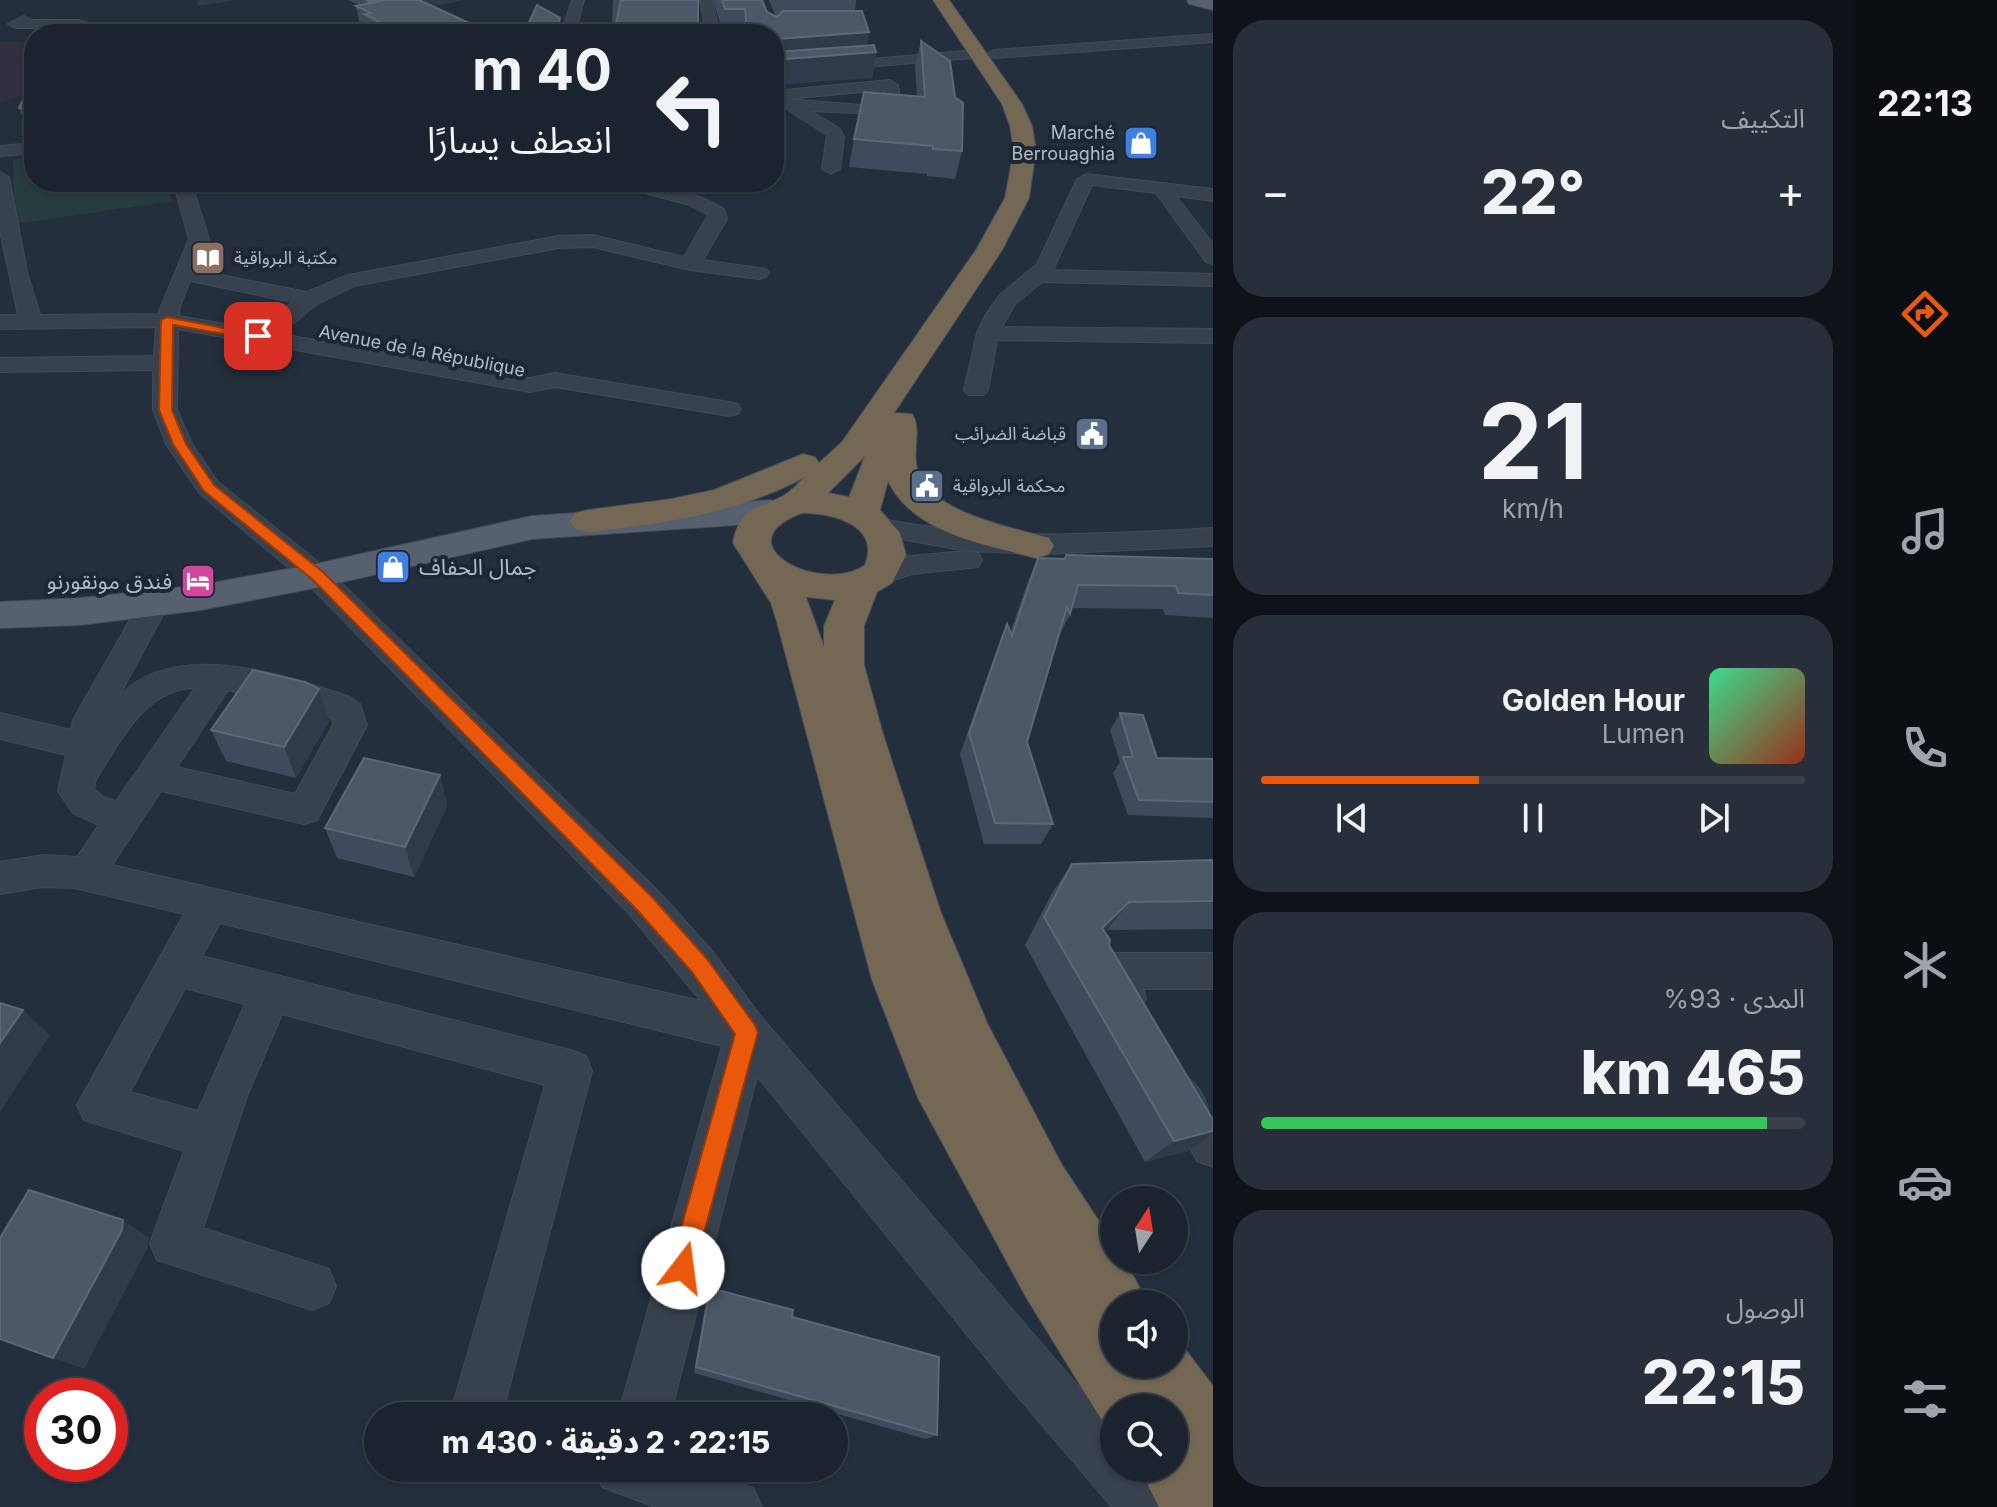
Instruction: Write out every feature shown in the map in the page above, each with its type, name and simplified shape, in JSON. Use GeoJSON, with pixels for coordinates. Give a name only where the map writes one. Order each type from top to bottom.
{"type":"FeatureCollection","features":[{"type":"Feature","properties":{"kind":"highway"},"geometry":{"type":"LineString","coordinates":[[941,0],[986,54]]}},
{"type":"Feature","properties":{"kind":"highway"},"geometry":{"type":"LineString","coordinates":[[870,520],[873,473],[890,415],[1017,198],[1025,150],[1021,126],[1012,104],[953,0]]}},
{"type":"Feature","properties":{"kind":"highway"},"geometry":{"type":"LineString","coordinates":[[890,415],[784,507],[759,521],[752,532],[752,545],[790,603],[797,622],[898,980],[946,1098],[1048,1275],[1124,1394]]}},
{"type":"Feature","properties":{"kind":"highway"},"geometry":{"type":"LineString","coordinates":[[588,521],[649,515],[760,485],[890,415]]}},
{"type":"Feature","properties":{"kind":"highway"},"geometry":{"type":"LineString","coordinates":[[890,415],[902,475],[911,492],[946,517],[1036,546]]}},
{"type":"Feature","properties":{"kind":"highway"},"geometry":{"type":"LineString","coordinates":[[784,507],[831,503],[870,520],[889,543],[889,560],[870,580],[844,626],[844,665],[861,734],[916,913],[968,1042],[1035,1173],[1107,1290]]}},
{"type":"Feature","properties":{"kind":"highway"},"geometry":{"type":"LineString","coordinates":[[764,564],[789,582],[813,588],[838,589],[870,580]]}},
{"type":"Feature","properties":{"kind":"highway"},"geometry":{"type":"LineString","coordinates":[[1166,1378],[1213,1443]]}},
{"type":"Feature","properties":{"kind":"highway"},"geometry":{"type":"LineString","coordinates":[[1183,1482],[1200,1507]]}},
{"type":"Feature","properties":{"kind":"main road"},"geometry":{"type":"LineString","coordinates":[[1195,0],[1213,5]]}},
{"type":"Feature","properties":{"kind":"main road"},"geometry":{"type":"LineString","coordinates":[[0,615],[58,615],[317,576],[497,533],[628,517],[702,519],[784,507]]}},
{"type":"Feature","properties":{"kind":"main road"},"geometry":{"type":"LineString","coordinates":[[628,517],[723,543],[764,564]]}},
{"type":"Feature","properties":{"kind":"street"},"geometry":{"type":"LineString","coordinates":[[571,24],[578,0]]}},
{"type":"Feature","properties":{"kind":"street"},"geometry":{"type":"LineString","coordinates":[[706,0],[711,24]]}},
{"type":"Feature","properties":{"kind":"street"},"geometry":{"type":"LineString","coordinates":[[24,20],[15,24],[79,24]]}},
{"type":"Feature","properties":{"kind":"street"},"geometry":{"type":"LineString","coordinates":[[14,38],[24,38]]}},
{"type":"Feature","properties":{"kind":"street"},"geometry":{"type":"LineString","coordinates":[[784,70],[879,56],[986,54],[1213,38]]}},
{"type":"Feature","properties":{"kind":"street"},"geometry":{"type":"LineString","coordinates":[[784,100],[890,85],[894,112],[784,101]]}},
{"type":"Feature","properties":{"kind":"street"},"geometry":{"type":"LineString","coordinates":[[784,104],[833,132],[836,137],[831,169]]}},
{"type":"Feature","properties":{"kind":"street"},"geometry":{"type":"LineString","coordinates":[[0,151],[24,149]]}},
{"type":"Feature","properties":{"kind":"street"},"geometry":{"type":"LineString","coordinates":[[0,177],[8,272],[29,315]]}},
{"type":"Feature","properties":{"kind":"street"},"geometry":{"type":"LineString","coordinates":[[976,390],[988,333],[1003,304],[1039,276],[1086,179],[1213,195]]}},
{"type":"Feature","properties":{"kind":"street"},"geometry":{"type":"LineString","coordinates":[[1161,188],[1213,258]]}},
{"type":"Feature","properties":{"kind":"street"},"geometry":{"type":"LineString","coordinates":[[185,192],[199,239],[174,300],[164,363],[165,410],[179,444],[209,488],[317,576],[645,904],[699,965],[747,1032],[1100,1452]]}},
{"type":"Feature","properties":{"kind":"street"},"geometry":{"type":"LineString","coordinates":[[662,192],[697,201],[717,213],[717,219],[690,264]]}},
{"type":"Feature","properties":{"kind":"street"},"geometry":{"type":"LineString","coordinates":[[278,324],[309,299],[336,285],[363,277],[576,240],[611,244],[690,264],[759,273]]}},
{"type":"Feature","properties":{"kind":"street"},"geometry":{"type":"LineString","coordinates":[[1039,276],[1213,280]]}},
{"type":"Feature","properties":{"kind":"street"},"geometry":{"type":"LineString","coordinates":[[174,300],[309,299]]}},
{"type":"Feature","properties":{"kind":"street","name":"Avenue de la République"},"geometry":{"type":"LineString","coordinates":[[174,300],[530,385],[555,380],[729,409]]}},
{"type":"Feature","properties":{"kind":"street","name":"Avenue de la République"},"geometry":{"type":"LineString","coordinates":[[0,322],[29,315],[174,300],[278,324],[545,373],[555,380]]}},
{"type":"Feature","properties":{"kind":"street","name":"Avenue de la République"},"geometry":{"type":"LineString","coordinates":[[0,309],[29,315]]}},
{"type":"Feature","properties":{"kind":"street"},"geometry":{"type":"LineString","coordinates":[[988,333],[1213,336]]}},
{"type":"Feature","properties":{"kind":"street"},"geometry":{"type":"LineString","coordinates":[[0,365],[164,363]]}},
{"type":"Feature","properties":{"kind":"street"},"geometry":{"type":"LineString","coordinates":[[870,520],[947,543],[1036,546],[1213,537]]}},
{"type":"Feature","properties":{"kind":"street"},"geometry":{"type":"LineString","coordinates":[[870,580],[910,565],[951,561],[1213,554]]}},
{"type":"Feature","properties":{"kind":"street"},"geometry":{"type":"LineString","coordinates":[[125,817],[101,813],[81,801],[76,791],[90,720],[155,602]]}},
{"type":"Feature","properties":{"kind":"street"},"geometry":{"type":"LineString","coordinates":[[82,761],[148,688],[184,674],[219,678],[321,700],[348,713],[350,725],[304,810],[153,776]]}},
{"type":"Feature","properties":{"kind":"street"},"geometry":{"type":"LineString","coordinates":[[85,875],[219,678]]}},
{"type":"Feature","properties":{"kind":"street"},"geometry":{"type":"LineString","coordinates":[[0,726],[82,761]]}},
{"type":"Feature","properties":{"kind":"street"},"geometry":{"type":"LineString","coordinates":[[0,878],[43,871],[85,875],[747,1032]]}},
{"type":"Feature","properties":{"kind":"street"},"geometry":{"type":"LineString","coordinates":[[210,904],[99,1105],[211,1137]]}},
{"type":"Feature","properties":{"kind":"street"},"geometry":{"type":"LineString","coordinates":[[174,967],[571,1071],[480,1402]]}},
{"type":"Feature","properties":{"kind":"street"},"geometry":{"type":"LineString","coordinates":[[1141,1024],[1109,971],[1213,971]]}},
{"type":"Feature","properties":{"kind":"street"},"geometry":{"type":"LineString","coordinates":[[271,992],[226,1095],[174,1243],[312,1286]]}},
{"type":"Feature","properties":{"kind":"street"},"geometry":{"type":"LineString","coordinates":[[648,1402],[747,1032]]}},
{"type":"Feature","properties":{"kind":"street"},"geometry":{"type":"LineString","coordinates":[[1165,1064],[1213,1145]]}},
{"type":"Feature","properties":{"kind":"street"},"geometry":{"type":"LineString","coordinates":[[664,1482],[734,1507]]}},
{"type":"Feature","properties":{"kind":"street"},"geometry":{"type":"LineString","coordinates":[[1127,1482],[1149,1507]]}},
{"type":"Feature","properties":{"kind":"shaded area"},"geometry":{"type":"Polygon","coordinates":[[[0,42],[24,42],[24,96],[0,102],[0,42]]]}},
{"type":"Feature","properties":{"kind":"green space"},"geometry":{"type":"Polygon","coordinates":[[[24,158],[24,192],[170,192],[172,201],[15,224],[13,160],[24,158]]]}},
{"type":"Feature","properties":{"kind":"building"},"geometry":{"type":"Polygon","coordinates":[[[386,0],[419,0],[471,24],[383,24],[356,6],[386,0]]]}},
{"type":"Feature","properties":{"kind":"building"},"geometry":{"type":"Polygon","coordinates":[[[621,0],[698,0],[698,24],[616,24],[621,0]]]}},
{"type":"Feature","properties":{"kind":"building"},"geometry":{"type":"Polygon","coordinates":[[[722,0],[762,0],[767,12],[777,17],[783,11],[862,11],[869,32],[784,38],[784,24],[746,24],[745,9],[725,9],[722,0]]]}},
{"type":"Feature","properties":{"kind":"building"},"geometry":{"type":"Polygon","coordinates":[[[537,5],[560,18],[558,24],[528,24],[537,5]]]}},
{"type":"Feature","properties":{"kind":"building"},"geometry":{"type":"Polygon","coordinates":[[[921,41],[950,61],[955,97],[963,103],[962,151],[854,139],[864,92],[925,97],[921,41]]]}},
{"type":"Feature","properties":{"kind":"building"},"geometry":{"type":"Polygon","coordinates":[[[874,45],[876,52],[784,59],[784,51],[874,45]]]}},
{"type":"Feature","properties":{"kind":"building"},"geometry":{"type":"Polygon","coordinates":[[[1066,555],[1213,559],[1213,595],[1178,593],[1176,586],[1078,585],[1070,614],[1067,607],[1027,742],[1053,824],[995,823],[969,733],[1007,624],[1012,636],[1038,558],[1065,559],[1066,555]]]}},
{"type":"Feature","properties":{"kind":"building"},"geometry":{"type":"Polygon","coordinates":[[[253,670],[305,682],[319,689],[284,747],[211,730],[253,670]]]}},
{"type":"Feature","properties":{"kind":"building"},"geometry":{"type":"Polygon","coordinates":[[[1120,713],[1143,715],[1157,758],[1213,759],[1213,802],[1139,800],[1123,757],[1133,757],[1120,713]]]}},
{"type":"Feature","properties":{"kind":"building"},"geometry":{"type":"Polygon","coordinates":[[[364,758],[440,775],[405,847],[325,828],[364,758]]]}},
{"type":"Feature","properties":{"kind":"building"},"geometry":{"type":"Polygon","coordinates":[[[1213,860],[1213,901],[1129,902],[1102,928],[1110,940],[1109,945],[1213,1120],[1213,1131],[1174,1141],[1044,917],[1072,864],[1213,860]]]}},
{"type":"Feature","properties":{"kind":"building"},"geometry":{"type":"Polygon","coordinates":[[[0,1003],[23,1010],[0,1043],[0,1003]]]}},
{"type":"Feature","properties":{"kind":"building"},"geometry":{"type":"Polygon","coordinates":[[[29,1190],[123,1220],[122,1230],[53,1358],[0,1339],[0,1238],[29,1190]]]}},
{"type":"Feature","properties":{"kind":"building"},"geometry":{"type":"Polygon","coordinates":[[[710,1288],[793,1310],[792,1317],[939,1357],[937,1435],[848,1410],[848,1402],[820,1402],[696,1367],[710,1288]]]}},
{"type":"Feature","properties":{"kind":"place","name":"Marché Berrouaghia"},"geometry":{"type":"Point","coordinates":[1141,143]}},
{"type":"Feature","properties":{"kind":"place","name":"مكتبة البرواقية"},"geometry":{"type":"Point","coordinates":[208,258]}},
{"type":"Feature","properties":{"kind":"place","name":"قباضة الضرائب"},"geometry":{"type":"Point","coordinates":[1092,434]}},
{"type":"Feature","properties":{"kind":"place","name":"محكمة البرواقية"},"geometry":{"type":"Point","coordinates":[927,486]}},
{"type":"Feature","properties":{"kind":"place","name":"جمال الحفاف"},"geometry":{"type":"Point","coordinates":[393,567]}},
{"type":"Feature","properties":{"kind":"place","name":"فندق مونقورنو"},"geometry":{"type":"Point","coordinates":[198,581]}},
{"type":"Feature","properties":{"kind":"route"},"geometry":{"type":"LineString","coordinates":[[258,336],[167,320],[165,410],[179,444],[209,488],[317,576],[645,904],[699,965],[747,1032],[683,1268]]}}]}
